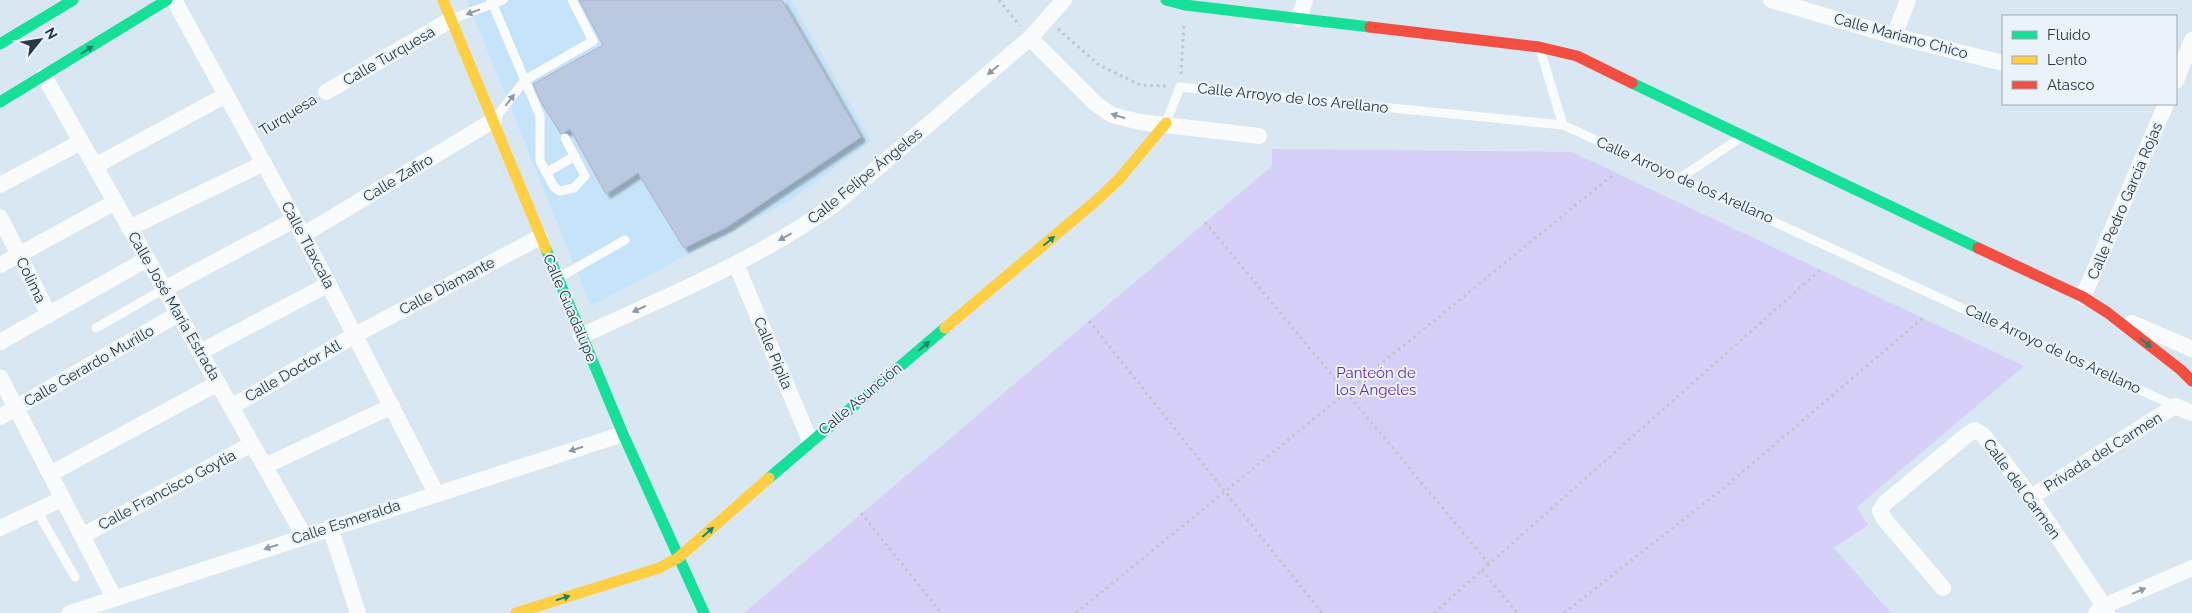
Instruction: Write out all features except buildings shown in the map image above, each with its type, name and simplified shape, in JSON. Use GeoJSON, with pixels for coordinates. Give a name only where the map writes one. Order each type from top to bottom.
{"type":"FeatureCollection","features":[{"type":"Feature","properties":{"kind":"street"},"geometry":{"type":"LineString","coordinates":[[0,44],[73,0]]}},
{"type":"Feature","properties":{"kind":"street"},"geometry":{"type":"LineString","coordinates":[[0,102],[167,0]]}},
{"type":"Feature","properties":{"kind":"street","name":"Calle Tlaxcala"},"geometry":{"type":"LineString","coordinates":[[174,0],[303,235],[436,493]]}},
{"type":"Feature","properties":{"kind":"street","name":"Calle Guadalupe"},"geometry":{"type":"LineString","coordinates":[[444,0],[540,237],[623,434],[704,613]]}},
{"type":"Feature","properties":{"kind":"street","name":"Calle Felipe Ángeles"},"geometry":{"type":"LineString","coordinates":[[582,336],[736,264],[808,223],[835,204],[1030,38],[1064,0]]}},
{"type":"Feature","properties":{"kind":"street"},"geometry":{"type":"LineString","coordinates":[[1166,0],[1185,5],[1539,47],[1577,56],[1742,137],[2083,298],[2108,313],[2181,370],[2192,381]]}},
{"type":"Feature","properties":{"kind":"street"},"geometry":{"type":"LineString","coordinates":[[1299,18],[1306,0]]}},
{"type":"Feature","properties":{"kind":"street","name":"Calle Mariano Chico"},"geometry":{"type":"LineString","coordinates":[[1771,0],[1894,36],[2002,63]]}},
{"type":"Feature","properties":{"kind":"street"},"geometry":{"type":"LineString","coordinates":[[1894,36],[1908,0]]}},
{"type":"Feature","properties":{"kind":"street","name":"Calle Turquesa"},"geometry":{"type":"LineString","coordinates":[[326,92],[452,19]]}},
{"type":"Feature","properties":{"kind":"street"},"geometry":{"type":"LineString","coordinates":[[1030,38],[1096,104],[1112,115],[1140,122],[1166,123],[1259,136]]}},
{"type":"Feature","properties":{"kind":"street"},"geometry":{"type":"LineString","coordinates":[[2177,78],[2192,40]]}},
{"type":"Feature","properties":{"kind":"street","name":"Calle José María Estrada"},"geometry":{"type":"LineString","coordinates":[[44,76],[304,536]]}},
{"type":"Feature","properties":{"kind":"street"},"geometry":{"type":"LineString","coordinates":[[95,166],[226,95]]}},
{"type":"Feature","properties":{"kind":"street","name":"Calle Pedro García Rojas"},"geometry":{"type":"LineString","coordinates":[[2083,298],[2166,105]]}},
{"type":"Feature","properties":{"kind":"street","name":"Calle Zafiro"},"geometry":{"type":"LineString","coordinates":[[303,235],[494,120]]}},
{"type":"Feature","properties":{"kind":"street","name":"Calle Asunción"},"geometry":{"type":"LineString","coordinates":[[516,613],[659,568],[678,558],[810,441],[1097,200],[1120,178],[1166,123]]}},
{"type":"Feature","properties":{"kind":"street"},"geometry":{"type":"LineString","coordinates":[[0,185],[81,142]]}},
{"type":"Feature","properties":{"kind":"street"},"geometry":{"type":"LineString","coordinates":[[129,228],[264,163]]}},
{"type":"Feature","properties":{"kind":"street"},"geometry":{"type":"LineString","coordinates":[[0,265],[115,202]]}},
{"type":"Feature","properties":{"kind":"street","name":"Colima"},"geometry":{"type":"LineString","coordinates":[[0,217],[49,315]]}},
{"type":"Feature","properties":{"kind":"street"},"geometry":{"type":"LineString","coordinates":[[164,289],[294,220]]}},
{"type":"Feature","properties":{"kind":"street","name":"Calle Diamante"},"geometry":{"type":"LineString","coordinates":[[355,335],[540,237]]}},
{"type":"Feature","properties":{"kind":"street"},"geometry":{"type":"LineString","coordinates":[[0,342],[147,259]]}},
{"type":"Feature","properties":{"kind":"street","name":"Calle Pípila"},"geometry":{"type":"LineString","coordinates":[[736,264],[810,441]]}},
{"type":"Feature","properties":{"kind":"street"},"geometry":{"type":"LineString","coordinates":[[200,352],[329,284]]}},
{"type":"Feature","properties":{"kind":"street"},"geometry":{"type":"LineString","coordinates":[[2108,313],[2192,349]]}},
{"type":"Feature","properties":{"kind":"street","name":"Calle Gerardo Murillo"},"geometry":{"type":"LineString","coordinates":[[0,417],[178,314]]}},
{"type":"Feature","properties":{"kind":"street","name":"Calle Doctor Atl"},"geometry":{"type":"LineString","coordinates":[[231,407],[355,335]]}},
{"type":"Feature","properties":{"kind":"street"},"geometry":{"type":"LineString","coordinates":[[0,377],[114,598]]}},
{"type":"Feature","properties":{"kind":"street"},"geometry":{"type":"LineString","coordinates":[[50,474],[218,383]]}},
{"type":"Feature","properties":{"kind":"street"},"geometry":{"type":"LineString","coordinates":[[264,466],[392,406]]}},
{"type":"Feature","properties":{"kind":"street","name":"Calle Arroyo de los Arellano"},"geometry":{"type":"LineString","coordinates":[[2175,406],[2192,413]]}},
{"type":"Feature","properties":{"kind":"street","name":"Privada del Carmen"},"geometry":{"type":"LineString","coordinates":[[2031,498],[2175,406]]}},
{"type":"Feature","properties":{"kind":"street","name":"Calle del Carmen"},"geometry":{"type":"LineString","coordinates":[[1943,588],[1885,520],[1880,511],[1885,503],[1968,434],[1976,430],[1983,435],[2031,498],[2102,611]]}},
{"type":"Feature","properties":{"kind":"street","name":"Calle Esmeralda"},"geometry":{"type":"LineString","coordinates":[[70,613],[623,434]]}},
{"type":"Feature","properties":{"kind":"street","name":"Calle Francisco Goytia"},"geometry":{"type":"LineString","coordinates":[[82,536],[252,444]]}},
{"type":"Feature","properties":{"kind":"street"},"geometry":{"type":"LineString","coordinates":[[0,528],[62,499]]}},
{"type":"Feature","properties":{"kind":"street"},"geometry":{"type":"LineString","coordinates":[[330,528],[358,613]]}},
{"type":"Feature","properties":{"kind":"street"},"geometry":{"type":"LineString","coordinates":[[2102,611],[2192,568]]}},
{"type":"Feature","properties":{"kind":"lane"},"geometry":{"type":"LineString","coordinates":[[452,19],[492,2],[503,0]]}},
{"type":"Feature","properties":{"kind":"lane"},"geometry":{"type":"LineString","coordinates":[[494,120],[525,80],[593,41],[572,0]]}},
{"type":"Feature","properties":{"kind":"lane"},"geometry":{"type":"LineString","coordinates":[[492,2],[540,116],[540,161],[554,186],[560,191],[574,188],[585,176],[565,138]]}},
{"type":"Feature","properties":{"kind":"lane"},"geometry":{"type":"LineString","coordinates":[[1539,47],[1562,125]]}},
{"type":"Feature","properties":{"kind":"lane","name":"Calle Arroyo de los Arellano"},"geometry":{"type":"LineString","coordinates":[[1166,123],[1180,87],[1562,125],[2175,406]]}},
{"type":"Feature","properties":{"kind":"lane"},"geometry":{"type":"LineString","coordinates":[[1680,178],[1742,137]]}},
{"type":"Feature","properties":{"kind":"lane"},"geometry":{"type":"LineString","coordinates":[[546,173],[575,156]]}},
{"type":"Feature","properties":{"kind":"lane"},"geometry":{"type":"LineString","coordinates":[[557,278],[625,240]]}},
{"type":"Feature","properties":{"kind":"lane"},"geometry":{"type":"LineString","coordinates":[[96,328],[164,289]]}},
{"type":"Feature","properties":{"kind":"lane"},"geometry":{"type":"LineString","coordinates":[[37,511],[75,577]]}},
{"type":"Feature","properties":{"kind":"path"},"geometry":{"type":"LineString","coordinates":[[999,0],[1030,38]]}},
{"type":"Feature","properties":{"kind":"path"},"geometry":{"type":"LineString","coordinates":[[1047,19],[1099,65],[1140,85],[1180,87],[1185,5]]}},
{"type":"Feature","properties":{"kind":"path","name":"Turquesa"},"geometry":{"type":"LineString","coordinates":[[250,139],[326,92]]}},
{"type":"Feature","properties":{"kind":"path"},"geometry":{"type":"LineString","coordinates":[[1076,613],[1615,173]]}},
{"type":"Feature","properties":{"kind":"path"},"geometry":{"type":"LineString","coordinates":[[1205,222],[1489,564]]}},
{"type":"Feature","properties":{"kind":"path"},"geometry":{"type":"LineString","coordinates":[[1434,613],[1820,270]]}},
{"type":"Feature","properties":{"kind":"path"},"geometry":{"type":"LineString","coordinates":[[1564,613],[1719,492],[1923,318]]}},
{"type":"Feature","properties":{"kind":"path"},"geometry":{"type":"LineString","coordinates":[[1089,321],[1322,613]]}},
{"type":"Feature","properties":{"kind":"path"},"geometry":{"type":"LineString","coordinates":[[861,514],[941,613]]}},
{"type":"Feature","properties":{"kind":"path"},"geometry":{"type":"LineString","coordinates":[[1482,570],[1517,613]]}},
{"type":"Feature","properties":{"kind":"shaded area"},"geometry":{"type":"Polygon","coordinates":[[[467,0],[791,0],[871,141],[791,200],[591,306],[467,0]]]}},
{"type":"Feature","properties":{"kind":"green space","name":"Panteón de los Ángeles"},"geometry":{"type":"Polygon","coordinates":[[[1272,149],[1572,152],[2024,366],[1857,507],[1868,525],[1834,548],[1891,613],[744,613],[1272,166],[1272,149]]]}},
{"type":"Feature","properties":{"kind":"traffic: fast"},"geometry":{"type":"LineString","coordinates":[[0,44],[73,0]]}},
{"type":"Feature","properties":{"kind":"traffic: fast"},"geometry":{"type":"LineString","coordinates":[[0,102],[167,0]]}},
{"type":"Feature","properties":{"kind":"traffic: fast"},"geometry":{"type":"LineString","coordinates":[[1166,0],[1185,5],[1370,27]]}},
{"type":"Feature","properties":{"kind":"traffic: fast"},"geometry":{"type":"LineString","coordinates":[[1632,83],[1978,248]]}},
{"type":"Feature","properties":{"kind":"traffic: fast"},"geometry":{"type":"LineString","coordinates":[[546,249],[623,434],[704,613]]}},
{"type":"Feature","properties":{"kind":"traffic: fast"},"geometry":{"type":"LineString","coordinates":[[769,478],[945,328]]}},
{"type":"Feature","properties":{"kind":"traffic: slow"},"geometry":{"type":"LineString","coordinates":[[443,0],[546,249]]}},
{"type":"Feature","properties":{"kind":"traffic: slow"},"geometry":{"type":"LineString","coordinates":[[945,328],[1097,200],[1120,178],[1166,123]]}},
{"type":"Feature","properties":{"kind":"traffic: slow"},"geometry":{"type":"LineString","coordinates":[[516,613],[659,568],[678,558],[769,478]]}},
{"type":"Feature","properties":{"kind":"traffic: jam"},"geometry":{"type":"LineString","coordinates":[[1370,27],[1539,47],[1577,56],[1632,83]]}},
{"type":"Feature","properties":{"kind":"traffic: jam"},"geometry":{"type":"LineString","coordinates":[[1978,248],[2083,297],[2108,313],[2181,370],[2192,381]]}}]}
